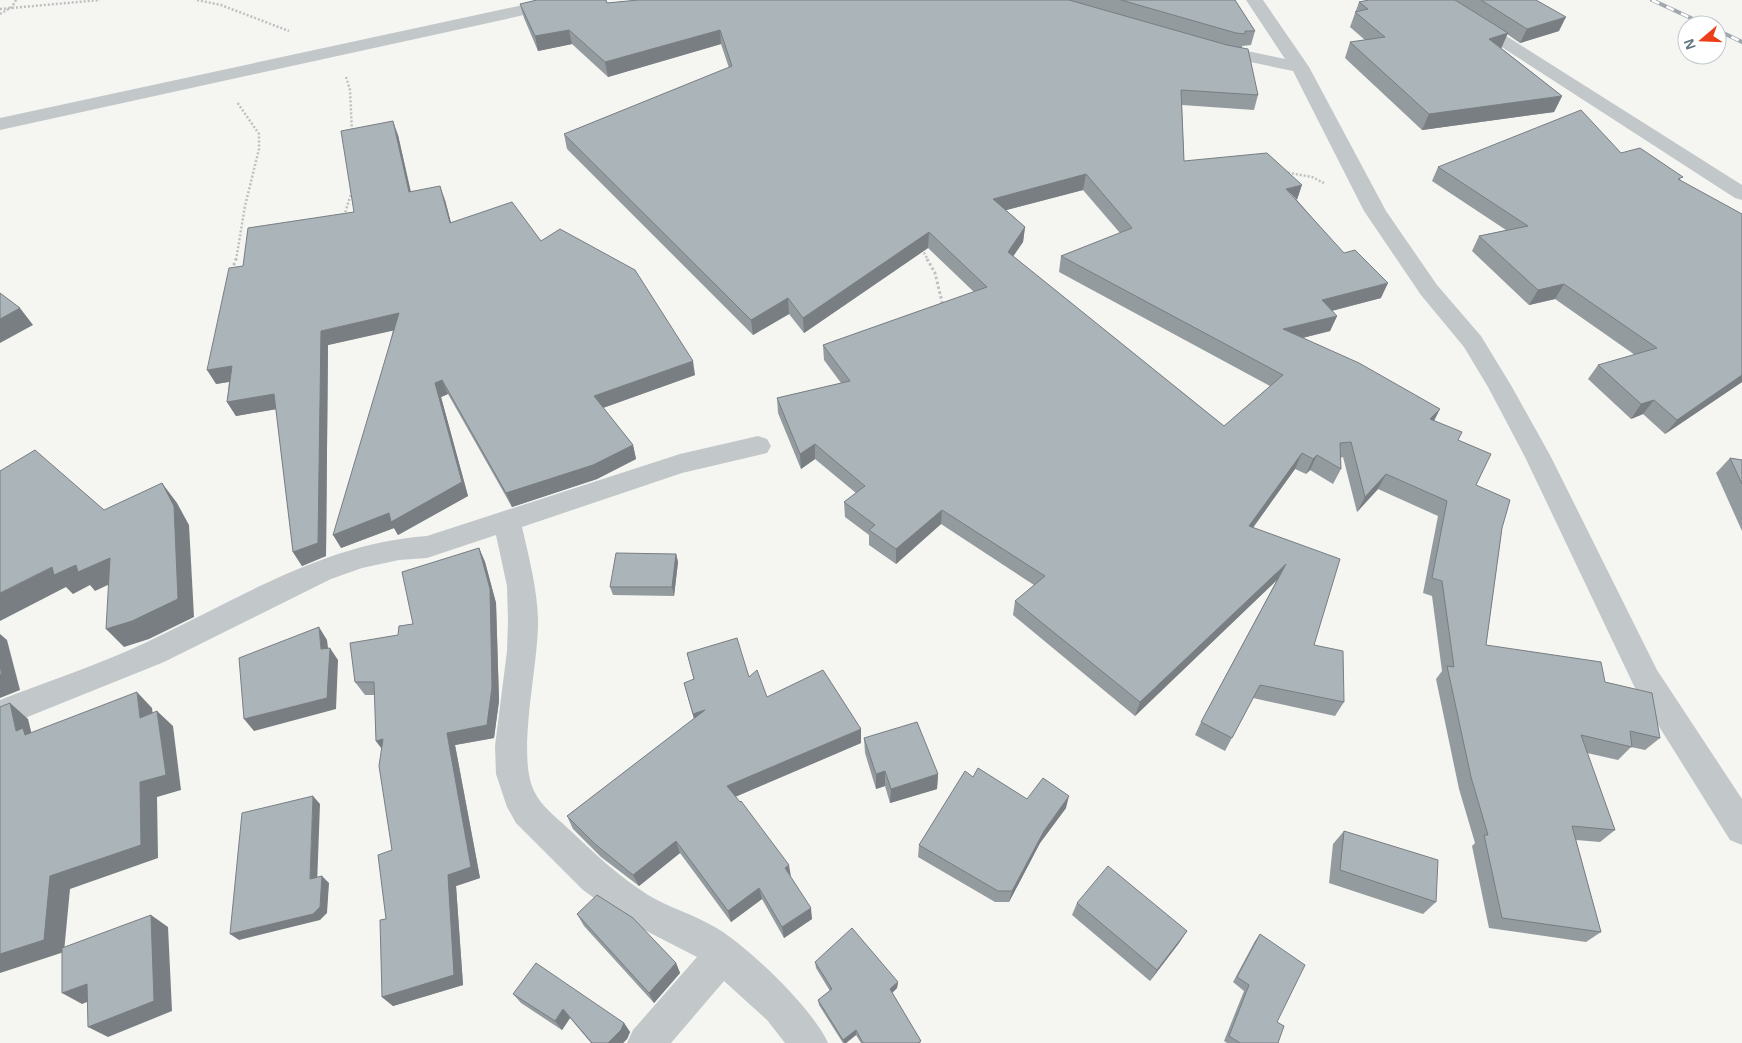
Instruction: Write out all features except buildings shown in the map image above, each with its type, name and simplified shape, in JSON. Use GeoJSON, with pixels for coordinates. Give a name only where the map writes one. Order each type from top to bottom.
{"type":"FeatureCollection","features":[{"type":"Feature","properties":{"kind":"street"},"geometry":{"type":"LineString","coordinates":[[0,124],[570,0]]}},
{"type":"Feature","properties":{"kind":"street"},"geometry":{"type":"LineString","coordinates":[[1254,0],[1300,67],[1375,211],[1429,290],[1473,342],[1487,365],[1538,457],[1646,679],[1742,828]]}},
{"type":"Feature","properties":{"kind":"street"},"geometry":{"type":"LineString","coordinates":[[1437,0],[1742,194]]}},
{"type":"Feature","properties":{"kind":"street"},"geometry":{"type":"LineString","coordinates":[[1196,44],[1230,54],[1300,67]]}},
{"type":"Feature","properties":{"kind":"street"},"geometry":{"type":"LineString","coordinates":[[0,714],[153,653],[322,571],[360,557],[399,548],[427,547],[680,464],[758,446]]}},
{"type":"Feature","properties":{"kind":"street"},"geometry":{"type":"LineString","coordinates":[[507,522],[521,586],[522,611],[522,651],[511,746],[512,774],[519,796],[528,812],[596,878],[637,908],[702,939],[723,954],[780,1007],[809,1043]]}},
{"type":"Feature","properties":{"kind":"street"},"geometry":{"type":"LineString","coordinates":[[646,1043],[723,954]]}},
{"type":"Feature","properties":{"kind":"path"},"geometry":{"type":"LineString","coordinates":[[0,14],[12,7],[16,0]]}},
{"type":"Feature","properties":{"kind":"path"},"geometry":{"type":"LineString","coordinates":[[0,9],[100,0]]}},
{"type":"Feature","properties":{"kind":"path"},"geometry":{"type":"LineString","coordinates":[[198,0],[251,16],[340,51],[350,90],[352,136]]}},
{"type":"Feature","properties":{"kind":"path"},"geometry":{"type":"LineString","coordinates":[[224,74],[239,105],[259,134],[258,149],[245,206],[238,254],[231,271]]}},
{"type":"Feature","properties":{"kind":"path"},"geometry":{"type":"LineString","coordinates":[[1280,171],[1312,177],[1375,211]]}},
{"type":"Feature","properties":{"kind":"path"},"geometry":{"type":"LineString","coordinates":[[343,219],[350,200],[353,184]]}},
{"type":"Feature","properties":{"kind":"path"},"geometry":{"type":"LineString","coordinates":[[921,246],[935,273],[943,309]]}},
{"type":"Feature","properties":{"kind":"railway"},"geometry":{"type":"LineString","coordinates":[[1652,0],[1684,15]]}},
{"type":"Feature","properties":{"kind":"railway"},"geometry":{"type":"LineString","coordinates":[[1727,35],[1742,42]]}}]}
